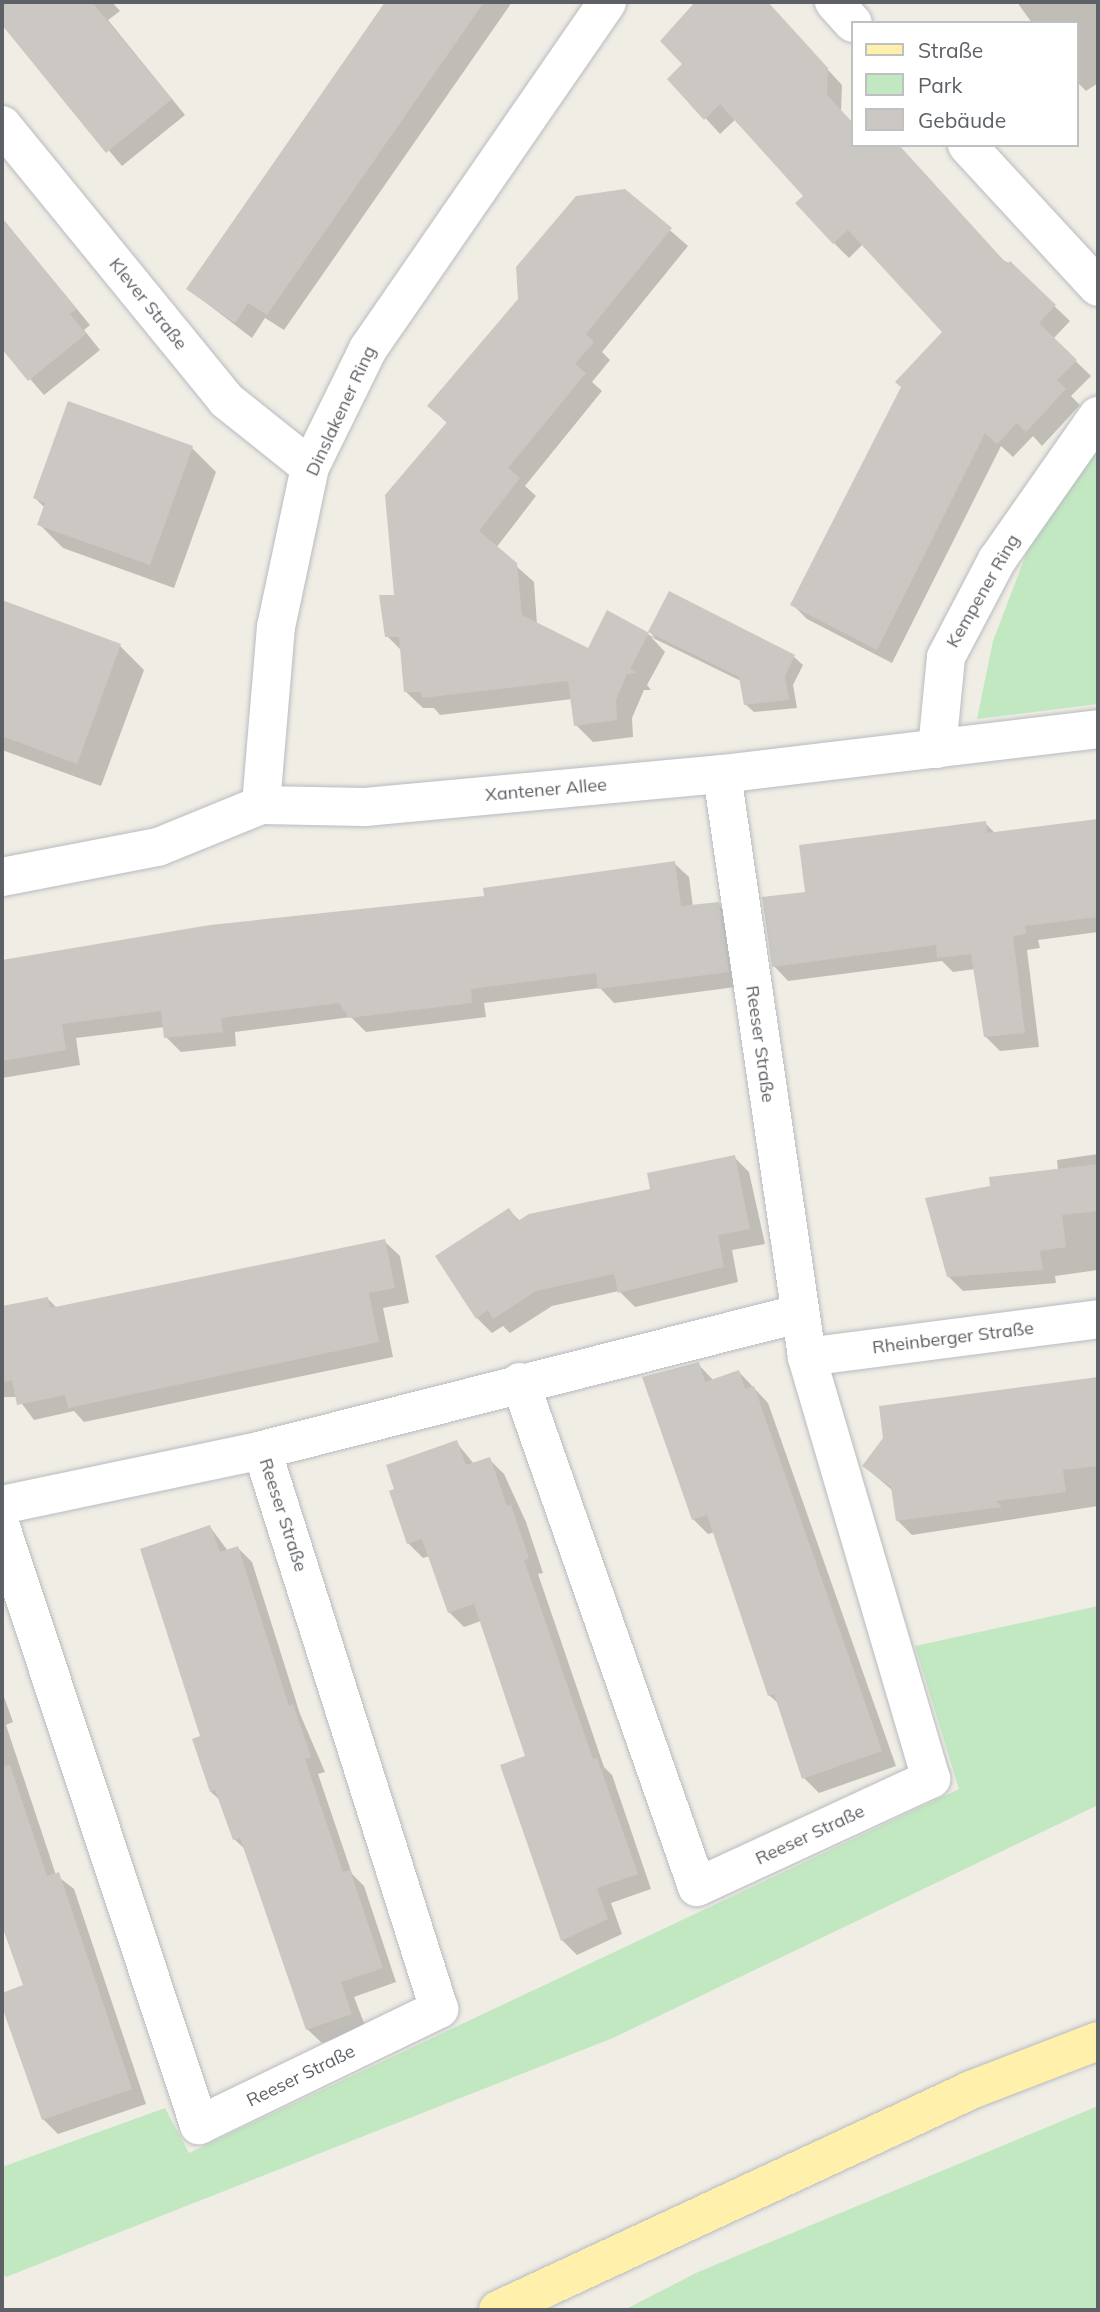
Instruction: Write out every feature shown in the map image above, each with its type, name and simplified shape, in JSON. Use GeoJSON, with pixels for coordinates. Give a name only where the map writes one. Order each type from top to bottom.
{"type":"FeatureCollection","features":[{"type":"Feature","properties":{"kind":"main road"},"geometry":{"type":"LineString","coordinates":[[498,2310],[971,2090],[1098,2041]]}},
{"type":"Feature","properties":{"kind":"street","name":"Dinslakener Ring"},"geometry":{"type":"LineString","coordinates":[[261,805],[276,627],[310,467],[368,349],[607,2]]}},
{"type":"Feature","properties":{"kind":"street"},"geometry":{"type":"LineString","coordinates":[[834,2],[852,22]]}},
{"type":"Feature","properties":{"kind":"street","name":"Klever Straße"},"geometry":{"type":"LineString","coordinates":[[2,125],[226,400],[310,467]]}},
{"type":"Feature","properties":{"kind":"street"},"geometry":{"type":"LineString","coordinates":[[969,147],[1098,287]]}},
{"type":"Feature","properties":{"kind":"street","name":"Kempener Ring"},"geometry":{"type":"LineString","coordinates":[[937,749],[946,657],[997,560],[1098,416]]}},
{"type":"Feature","properties":{"kind":"street","name":"Xantener Allee"},"geometry":{"type":"LineString","coordinates":[[2,877],[158,847],[261,805],[365,807],[722,774],[1098,729]]}},
{"type":"Feature","properties":{"kind":"street","name":"Reeser Straße"},"geometry":{"type":"LineString","coordinates":[[520,1382],[696,1886],[931,1779],[807,1357],[798,1314],[722,774]]}},
{"type":"Feature","properties":{"kind":"street","name":"Reeser Straße"},"geometry":{"type":"LineString","coordinates":[[2,1505],[262,1450],[520,1382],[798,1314]]}},
{"type":"Feature","properties":{"kind":"street","name":"Rheinberger Straße"},"geometry":{"type":"LineString","coordinates":[[807,1357],[1098,1320]]}},
{"type":"Feature","properties":{"kind":"street","name":"Reeser Straße"},"geometry":{"type":"LineString","coordinates":[[2,1530],[199,2125],[439,2009],[262,1450]]}},
{"type":"Feature","properties":{"kind":"green space"},"geometry":{"type":"Polygon","coordinates":[[[1098,435],[1098,704],[977,719],[993,641],[1035,531],[1098,435]]]}},
{"type":"Feature","properties":{"kind":"green space"},"geometry":{"type":"Polygon","coordinates":[[[1098,1606],[1098,1805],[613,2038],[6,2277],[2,2273],[2,2167],[165,2108],[189,2153],[959,1789],[915,1646],[1098,1606]]]}},
{"type":"Feature","properties":{"kind":"green space"},"geometry":{"type":"Polygon","coordinates":[[[1098,2106],[1098,2310],[624,2310],[698,2272],[1098,2106]]]}},
{"type":"Feature","properties":{"kind":"building"},"geometry":{"type":"Polygon","coordinates":[[[2,2],[92,2],[172,99],[106,153],[2,25],[2,2]]]}},
{"type":"Feature","properties":{"kind":"building"},"geometry":{"type":"Polygon","coordinates":[[[385,2],[484,2],[267,315],[248,303],[235,323],[186,289],[385,2]]]}},
{"type":"Feature","properties":{"kind":"building"},"geometry":{"type":"Polygon","coordinates":[[[695,2],[768,2],[828,68],[827,95],[852,122],[852,147],[901,147],[1007,264],[1010,261],[1056,305],[1039,323],[1077,360],[1057,380],[1066,389],[1026,432],[1017,423],[997,444],[985,433],[877,650],[790,605],[901,387],[895,382],[942,332],[848,230],[833,244],[795,203],[803,196],[720,104],[704,120],[667,79],[682,64],[660,41],[695,2]]]}},
{"type":"Feature","properties":{"kind":"building"},"geometry":{"type":"Polygon","coordinates":[[[625,189],[672,228],[586,334],[594,342],[575,364],[586,373],[508,468],[520,478],[479,531],[517,563],[522,615],[588,648],[607,610],[649,633],[630,669],[637,673],[627,674],[616,700],[617,720],[574,726],[568,681],[422,698],[421,692],[404,692],[399,637],[385,637],[379,595],[394,595],[385,495],[447,422],[427,406],[518,299],[516,267],[576,196],[625,189]]]}},
{"type":"Feature","properties":{"kind":"building"},"geometry":{"type":"Polygon","coordinates":[[[2,218],[77,309],[70,314],[86,334],[28,381],[2,349],[2,218]]]}},
{"type":"Feature","properties":{"kind":"building"},"geometry":{"type":"Polygon","coordinates":[[[68,401],[193,446],[150,565],[37,525],[45,503],[33,498],[68,401]]]}},
{"type":"Feature","properties":{"kind":"building"},"geometry":{"type":"Polygon","coordinates":[[[669,591],[795,655],[785,676],[789,700],[744,705],[739,677],[648,632],[669,591]]]}},
{"type":"Feature","properties":{"kind":"building"},"geometry":{"type":"Polygon","coordinates":[[[2,600],[121,644],[77,764],[2,736],[2,600]]]}},
{"type":"Feature","properties":{"kind":"building"},"geometry":{"type":"Polygon","coordinates":[[[1098,819],[1098,917],[1025,926],[1026,934],[1013,936],[1025,1033],[984,1037],[971,954],[937,958],[936,945],[772,967],[762,897],[805,892],[799,845],[986,821],[987,833],[1098,819]]]}},
{"type":"Feature","properties":{"kind":"building"},"geometry":{"type":"Polygon","coordinates":[[[675,861],[681,906],[719,902],[729,972],[598,989],[596,973],[471,989],[472,1003],[349,1018],[339,1003],[221,1018],[223,1032],[164,1038],[161,1011],[62,1024],[66,1050],[2,1061],[2,960],[210,925],[484,896],[483,888],[675,861]]]}},
{"type":"Feature","properties":{"kind":"building"},"geometry":{"type":"Polygon","coordinates":[[[735,1155],[750,1229],[718,1235],[724,1267],[618,1293],[614,1274],[536,1291],[493,1319],[488,1310],[476,1319],[435,1256],[509,1208],[518,1221],[529,1214],[650,1189],[647,1173],[735,1155]]]}},
{"type":"Feature","properties":{"kind":"building"},"geometry":{"type":"Polygon","coordinates":[[[1098,1164],[1098,1211],[1062,1215],[1066,1247],[1040,1251],[1043,1270],[947,1277],[925,1198],[990,1186],[989,1177],[1098,1164]]]}},
{"type":"Feature","properties":{"kind":"building"},"geometry":{"type":"Polygon","coordinates":[[[385,1239],[395,1288],[369,1293],[379,1342],[68,1408],[65,1395],[17,1405],[12,1380],[2,1383],[2,1306],[48,1297],[50,1308],[385,1239]]]}},
{"type":"Feature","properties":{"kind":"building"},"geometry":{"type":"Polygon","coordinates":[[[699,1362],[705,1382],[739,1370],[745,1389],[754,1386],[882,1751],[802,1779],[774,1694],[768,1696],[707,1515],[692,1520],[642,1377],[699,1362]]]}},
{"type":"Feature","properties":{"kind":"building"},"geometry":{"type":"Polygon","coordinates":[[[1098,1377],[1098,1466],[1063,1470],[1066,1492],[996,1501],[1002,1507],[896,1521],[891,1487],[862,1466],[883,1438],[879,1406],[1098,1377]]]}},
{"type":"Feature","properties":{"kind":"building"},"geometry":{"type":"Polygon","coordinates":[[[457,1440],[466,1465],[490,1457],[507,1506],[511,1505],[529,1558],[524,1560],[593,1759],[597,1758],[638,1874],[597,1888],[608,1919],[561,1941],[500,1765],[525,1756],[474,1604],[448,1613],[422,1539],[407,1544],[389,1491],[394,1489],[386,1465],[457,1440]]]}},
{"type":"Feature","properties":{"kind":"building"},"geometry":{"type":"Polygon","coordinates":[[[210,1525],[220,1552],[238,1546],[289,1706],[293,1704],[311,1757],[305,1759],[343,1872],[350,1870],[383,1968],[341,1982],[352,2014],[306,2030],[240,1838],[233,1840],[215,1790],[210,1792],[192,1739],[200,1736],[140,1549],[210,1525]]]}},
{"type":"Feature","properties":{"kind":"building"},"geometry":{"type":"Polygon","coordinates":[[[10,1765],[47,1876],[59,1872],[132,2089],[42,2120],[2,2007],[2,1993],[23,1985],[2,1926],[2,1766],[10,1765]]]}}]}
